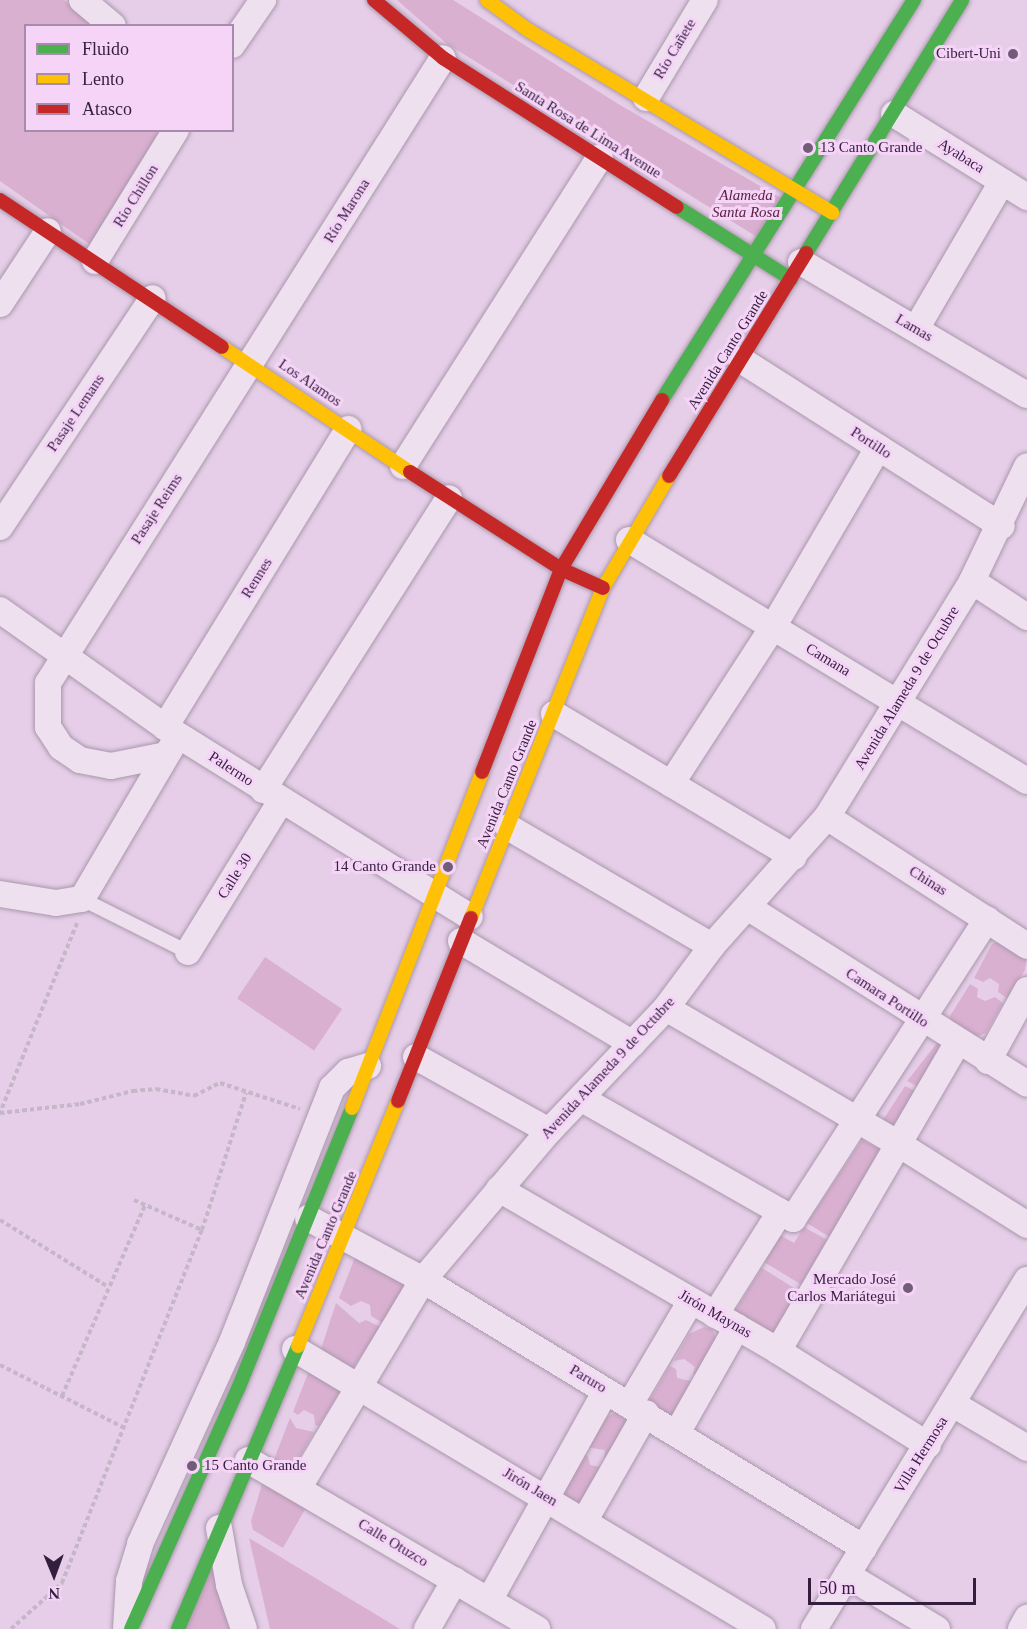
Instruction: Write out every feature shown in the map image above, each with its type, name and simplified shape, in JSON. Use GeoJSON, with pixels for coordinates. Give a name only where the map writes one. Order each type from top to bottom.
{"type":"FeatureCollection","features":[{"type":"Feature","properties":{"kind":"main road","name":"Santa Rosa de Lima Avenue"},"geometry":{"type":"LineString","coordinates":[[374,0],[443,58],[755,255],[796,270]]}},
{"type":"Feature","properties":{"kind":"main road"},"geometry":{"type":"LineString","coordinates":[[487,0],[528,30],[646,98],[832,213]]}},
{"type":"Feature","properties":{"kind":"main road","name":"Avenida Canto Grande"},"geometry":{"type":"LineString","coordinates":[[131,1629],[238,1389],[308,1218],[561,569],[611,480],[914,0]]}},
{"type":"Feature","properties":{"kind":"main road","name":"Avenida Canto Grande"},"geometry":{"type":"LineString","coordinates":[[178,1629],[344,1237],[603,588],[629,540],[894,114],[962,0]]}},
{"type":"Feature","properties":{"kind":"main road","name":"Los Alamos"},"geometry":{"type":"LineString","coordinates":[[0,200],[252,363],[449,498],[561,569],[603,588]]}},
{"type":"Feature","properties":{"kind":"street"},"geometry":{"type":"LineString","coordinates":[[82,0],[110,24]]}},
{"type":"Feature","properties":{"kind":"street"},"geometry":{"type":"LineString","coordinates":[[234,42],[263,0]]}},
{"type":"Feature","properties":{"kind":"street","name":"Río Cañete"},"geometry":{"type":"LineString","coordinates":[[646,98],[705,0]]}},
{"type":"Feature","properties":{"kind":"street","name":"Río Marona"},"geometry":{"type":"LineString","coordinates":[[252,363],[443,58]]}},
{"type":"Feature","properties":{"kind":"street","name":"Ayabaca"},"geometry":{"type":"LineString","coordinates":[[894,114],[1027,198]]}},
{"type":"Feature","properties":{"kind":"street","name":"Río Chillon"},"geometry":{"type":"LineString","coordinates":[[95,261],[175,132]]}},
{"type":"Feature","properties":{"kind":"street"},"geometry":{"type":"LineString","coordinates":[[403,466],[600,157]]}},
{"type":"Feature","properties":{"kind":"street"},"geometry":{"type":"LineString","coordinates":[[916,329],[1002,182]]}},
{"type":"Feature","properties":{"kind":"street"},"geometry":{"type":"LineString","coordinates":[[0,304],[48,231]]}},
{"type":"Feature","properties":{"kind":"street","name":"Lamas"},"geometry":{"type":"LineString","coordinates":[[796,270],[916,329],[1027,395]]}},
{"type":"Feature","properties":{"kind":"street","name":"Pasaje Lemans"},"geometry":{"type":"LineString","coordinates":[[0,527],[153,298]]}},
{"type":"Feature","properties":{"kind":"street","name":"Portillo"},"geometry":{"type":"LineString","coordinates":[[741,360],[1002,526]]}},
{"type":"Feature","properties":{"kind":"street","name":"Pasaje Reims"},"geometry":{"type":"LineString","coordinates":[[170,739],[111,766],[80,760],[61,747],[48,727],[45,705],[48,683],[62,656],[252,363]]}},
{"type":"Feature","properties":{"kind":"street","name":"Rennes"},"geometry":{"type":"LineString","coordinates":[[82,899],[170,739],[348,429]]}},
{"type":"Feature","properties":{"kind":"street"},"geometry":{"type":"LineString","coordinates":[[671,784],[773,627],[878,448]]}},
{"type":"Feature","properties":{"kind":"street","name":"Avenida Alameda 9 de Octubre"},"geometry":{"type":"LineString","coordinates":[[299,1487],[423,1280],[549,1131],[582,1099],[666,1008],[712,946],[749,908],[827,817],[972,581],[1026,475]]}},
{"type":"Feature","properties":{"kind":"street","name":"Calle 30"},"geometry":{"type":"LineString","coordinates":[[188,952],[272,795],[449,498]]}},
{"type":"Feature","properties":{"kind":"street","name":"Camana"},"geometry":{"type":"LineString","coordinates":[[629,540],[1027,781]]}},
{"type":"Feature","properties":{"kind":"street"},"geometry":{"type":"LineString","coordinates":[[972,581],[1027,617]]}},
{"type":"Feature","properties":{"kind":"street","name":"Palermo"},"geometry":{"type":"LineString","coordinates":[[0,610],[170,739],[272,795],[470,917]]}},
{"type":"Feature","properties":{"kind":"street"},"geometry":{"type":"LineString","coordinates":[[554,714],[794,857]]}},
{"type":"Feature","properties":{"kind":"street","name":"Chinas"},"geometry":{"type":"LineString","coordinates":[[827,817],[1027,946]]}},
{"type":"Feature","properties":{"kind":"street"},"geometry":{"type":"LineString","coordinates":[[508,827],[712,946]]}},
{"type":"Feature","properties":{"kind":"street"},"geometry":{"type":"LineString","coordinates":[[0,894],[56,903],[82,899]]}},
{"type":"Feature","properties":{"kind":"street","name":"Camara Portillo"},"geometry":{"type":"LineString","coordinates":[[749,908],[957,1044],[1027,1084]]}},
{"type":"Feature","properties":{"kind":"street"},"geometry":{"type":"LineString","coordinates":[[582,1099],[793,1220],[987,919]]}},
{"type":"Feature","properties":{"kind":"street"},"geometry":{"type":"LineString","coordinates":[[461,941],[633,1044]]}},
{"type":"Feature","properties":{"kind":"street"},"geometry":{"type":"LineString","coordinates":[[988,1061],[1027,990]]}},
{"type":"Feature","properties":{"kind":"street"},"geometry":{"type":"LineString","coordinates":[[666,1008],[859,1120],[1027,1225]]}},
{"type":"Feature","properties":{"kind":"street"},"geometry":{"type":"LineString","coordinates":[[778,1351],[897,1143],[957,1044]]}},
{"type":"Feature","properties":{"kind":"street"},"geometry":{"type":"LineString","coordinates":[[416,1057],[549,1131]]}},
{"type":"Feature","properties":{"kind":"street"},"geometry":{"type":"LineString","coordinates":[[126,1629],[129,1581],[140,1544],[232,1342],[332,1088],[348,1072],[368,1066]]}},
{"type":"Feature","properties":{"kind":"street","name":"Jirón Maynas"},"geometry":{"type":"LineString","coordinates":[[499,1189],[778,1351],[928,1445]]}},
{"type":"Feature","properties":{"kind":"street"},"geometry":{"type":"LineString","coordinates":[[677,1433],[726,1321],[780,1212]]}},
{"type":"Feature","properties":{"kind":"street","name":"Paruro"},"geometry":{"type":"LineString","coordinates":[[308,1218],[423,1280],[864,1548]]}},
{"type":"Feature","properties":{"kind":"street","name":"Villa Hermosa"},"geometry":{"type":"LineString","coordinates":[[813,1629],[1024,1290]]}},
{"type":"Feature","properties":{"kind":"street"},"geometry":{"type":"LineString","coordinates":[[585,1520],[691,1300]]}},
{"type":"Feature","properties":{"kind":"street","name":"Jirón Jaen"},"geometry":{"type":"LineString","coordinates":[[295,1349],[545,1496],[763,1629]]}},
{"type":"Feature","properties":{"kind":"street"},"geometry":{"type":"LineString","coordinates":[[490,1599],[545,1496],[606,1391]]}},
{"type":"Feature","properties":{"kind":"street"},"geometry":{"type":"LineString","coordinates":[[953,1404],[1027,1448]]}},
{"type":"Feature","properties":{"kind":"street","name":"Calle Otuzco"},"geometry":{"type":"LineString","coordinates":[[248,1460],[299,1487],[537,1629]]}},
{"type":"Feature","properties":{"kind":"street"},"geometry":{"type":"LineString","coordinates":[[219,1528],[229,1585],[244,1629]]}},
{"type":"Feature","properties":{"kind":"street"},"geometry":{"type":"LineString","coordinates":[[847,1575],[937,1629]]}},
{"type":"Feature","properties":{"kind":"street"},"geometry":{"type":"LineString","coordinates":[[427,1629],[455,1580]]}},
{"type":"Feature","properties":{"kind":"street"},"geometry":{"type":"LineString","coordinates":[[1021,1629],[1027,1618]]}},
{"type":"Feature","properties":{"kind":"lane"},"geometry":{"type":"LineString","coordinates":[[82,899],[188,952]]}},
{"type":"Feature","properties":{"kind":"path"},"geometry":{"type":"LineString","coordinates":[[82,899],[80,917],[0,1113],[80,1104],[133,1091],[156,1089],[194,1096],[220,1083],[321,1116]]}},
{"type":"Feature","properties":{"kind":"path"},"geometry":{"type":"LineString","coordinates":[[11,1629],[62,1582],[202,1230],[246,1093]]}},
{"type":"Feature","properties":{"kind":"path"},"geometry":{"type":"LineString","coordinates":[[134,1200],[202,1230]]}},
{"type":"Feature","properties":{"kind":"path"},"geometry":{"type":"LineString","coordinates":[[62,1396],[107,1286],[145,1205]]}},
{"type":"Feature","properties":{"kind":"path"},"geometry":{"type":"LineString","coordinates":[[0,1220],[107,1286]]}},
{"type":"Feature","properties":{"kind":"path"},"geometry":{"type":"LineString","coordinates":[[0,1365],[123,1427]]}},
{"type":"Feature","properties":{"kind":"green space"},"geometry":{"type":"Polygon","coordinates":[[[0,0],[64,0],[93,24],[24,24],[24,132],[164,132],[92,246],[0,181],[0,0]]]}},
{"type":"Feature","properties":{"kind":"green space","name":"Alameda Santa Rosa"},"geometry":{"type":"Polygon","coordinates":[[[397,0],[453,0],[620,105],[781,198],[757,237],[446,43],[397,0]]]}},
{"type":"Feature","properties":{"kind":"green space"},"geometry":{"type":"Polygon","coordinates":[[[1000,941],[1027,957],[1025,970],[1007,998],[998,992],[999,984],[990,978],[983,982],[974,978],[992,944],[1000,941]]]}},
{"type":"Feature","properties":{"kind":"green space"},"geometry":{"type":"Polygon","coordinates":[[[265,957],[342,1009],[314,1050],[237,998],[265,957]]]}},
{"type":"Feature","properties":{"kind":"green space"},"geometry":{"type":"Polygon","coordinates":[[[970,984],[978,989],[977,997],[985,1001],[995,997],[1003,1003],[986,1033],[974,1038],[951,1021],[950,1016],[970,984]]]}},
{"type":"Feature","properties":{"kind":"green space"},"geometry":{"type":"Polygon","coordinates":[[[937,1043],[942,1048],[921,1088],[907,1081],[937,1043]]]}},
{"type":"Feature","properties":{"kind":"green space"},"geometry":{"type":"Polygon","coordinates":[[[905,1086],[919,1093],[894,1130],[882,1124],[883,1120],[905,1086]]]}},
{"type":"Feature","properties":{"kind":"green space"},"geometry":{"type":"Polygon","coordinates":[[[862,1140],[882,1150],[831,1238],[807,1223],[862,1140]]]}},
{"type":"Feature","properties":{"kind":"green space"},"geometry":{"type":"Polygon","coordinates":[[[804,1227],[829,1241],[802,1285],[764,1262],[780,1235],[794,1243],[804,1227]]]}},
{"type":"Feature","properties":{"kind":"green space"},"geometry":{"type":"Polygon","coordinates":[[[356,1255],[407,1284],[383,1323],[371,1316],[370,1305],[361,1301],[351,1306],[339,1298],[356,1255]]]}},
{"type":"Feature","properties":{"kind":"green space"},"geometry":{"type":"Polygon","coordinates":[[[762,1268],[799,1291],[771,1337],[733,1314],[762,1268]]]}},
{"type":"Feature","properties":{"kind":"green space"},"geometry":{"type":"Polygon","coordinates":[[[336,1303],[359,1323],[366,1320],[380,1327],[353,1368],[321,1349],[336,1303]]]}},
{"type":"Feature","properties":{"kind":"green space"},"geometry":{"type":"Polygon","coordinates":[[[704,1327],[712,1329],[718,1342],[699,1377],[693,1374],[695,1367],[684,1359],[674,1361],[689,1334],[704,1327]]]}},
{"type":"Feature","properties":{"kind":"green space"},"geometry":{"type":"Polygon","coordinates":[[[670,1366],[676,1369],[677,1378],[696,1382],[671,1417],[651,1407],[650,1400],[670,1366]]]}},
{"type":"Feature","properties":{"kind":"green space"},"geometry":{"type":"Polygon","coordinates":[[[310,1368],[343,1386],[319,1426],[315,1425],[314,1415],[304,1410],[298,1415],[293,1412],[310,1368]]]}},
{"type":"Feature","properties":{"kind":"green space"},"geometry":{"type":"Polygon","coordinates":[[[616,1413],[627,1422],[610,1464],[604,1460],[605,1450],[585,1447],[602,1418],[616,1413]]]}},
{"type":"Feature","properties":{"kind":"green space"},"geometry":{"type":"Polygon","coordinates":[[[290,1418],[296,1428],[314,1432],[291,1472],[273,1462],[290,1418]]]}},
{"type":"Feature","properties":{"kind":"green space"},"geometry":{"type":"Polygon","coordinates":[[[581,1452],[588,1456],[590,1465],[607,1468],[584,1502],[577,1503],[564,1496],[563,1489],[581,1452]]]}},
{"type":"Feature","properties":{"kind":"green space"},"geometry":{"type":"Polygon","coordinates":[[[263,1481],[307,1506],[283,1548],[253,1530],[251,1521],[263,1481]]]}},
{"type":"Feature","properties":{"kind":"green space"},"geometry":{"type":"Polygon","coordinates":[[[249,1538],[400,1629],[270,1629],[249,1538]]]}},
{"type":"Feature","properties":{"kind":"green space"},"geometry":{"type":"Polygon","coordinates":[[[218,1550],[238,1629],[184,1629],[218,1550]]]}},
{"type":"Feature","properties":{"kind":"traffic: fast"},"geometry":{"type":"LineString","coordinates":[[662,400],[914,0]]}},
{"type":"Feature","properties":{"kind":"traffic: fast"},"geometry":{"type":"LineString","coordinates":[[806,253],[962,0]]}},
{"type":"Feature","properties":{"kind":"traffic: fast"},"geometry":{"type":"LineString","coordinates":[[677,207],[791,279]]}},
{"type":"Feature","properties":{"kind":"traffic: fast"},"geometry":{"type":"LineString","coordinates":[[131,1629],[238,1389],[352,1108]]}},
{"type":"Feature","properties":{"kind":"traffic: fast"},"geometry":{"type":"LineString","coordinates":[[178,1629],[298,1346]]}},
{"type":"Feature","properties":{"kind":"traffic: slow"},"geometry":{"type":"LineString","coordinates":[[487,0],[528,30],[832,213]]}},
{"type":"Feature","properties":{"kind":"traffic: slow"},"geometry":{"type":"LineString","coordinates":[[222,347],[410,472]]}},
{"type":"Feature","properties":{"kind":"traffic: slow"},"geometry":{"type":"LineString","coordinates":[[471,918],[603,588],[669,476]]}},
{"type":"Feature","properties":{"kind":"traffic: slow"},"geometry":{"type":"LineString","coordinates":[[352,1108],[482,772]]}},
{"type":"Feature","properties":{"kind":"traffic: slow"},"geometry":{"type":"LineString","coordinates":[[298,1346],[398,1101]]}},
{"type":"Feature","properties":{"kind":"traffic: jam"},"geometry":{"type":"LineString","coordinates":[[374,0],[443,58],[677,207]]}},
{"type":"Feature","properties":{"kind":"traffic: jam"},"geometry":{"type":"LineString","coordinates":[[0,200],[222,347]]}},
{"type":"Feature","properties":{"kind":"traffic: jam"},"geometry":{"type":"LineString","coordinates":[[669,476],[806,253]]}},
{"type":"Feature","properties":{"kind":"traffic: jam"},"geometry":{"type":"LineString","coordinates":[[482,772],[561,569],[662,400]]}},
{"type":"Feature","properties":{"kind":"traffic: jam"},"geometry":{"type":"LineString","coordinates":[[410,472],[561,569],[603,588]]}},
{"type":"Feature","properties":{"kind":"traffic: jam"},"geometry":{"type":"LineString","coordinates":[[398,1101],[471,918]]}},
{"type":"Feature","properties":{"kind":"place","name":"Cibert-Uni"},"geometry":{"type":"Point","coordinates":[1013,54]}},
{"type":"Feature","properties":{"kind":"place","name":"13 Canto Grande"},"geometry":{"type":"Point","coordinates":[808,148]}},
{"type":"Feature","properties":{"kind":"place","name":"14 Canto Grande"},"geometry":{"type":"Point","coordinates":[448,867]}},
{"type":"Feature","properties":{"kind":"place","name":"Mercado José Carlos Mariátegui"},"geometry":{"type":"Point","coordinates":[908,1288]}},
{"type":"Feature","properties":{"kind":"place","name":"15 Canto Grande"},"geometry":{"type":"Point","coordinates":[192,1466]}}]}
